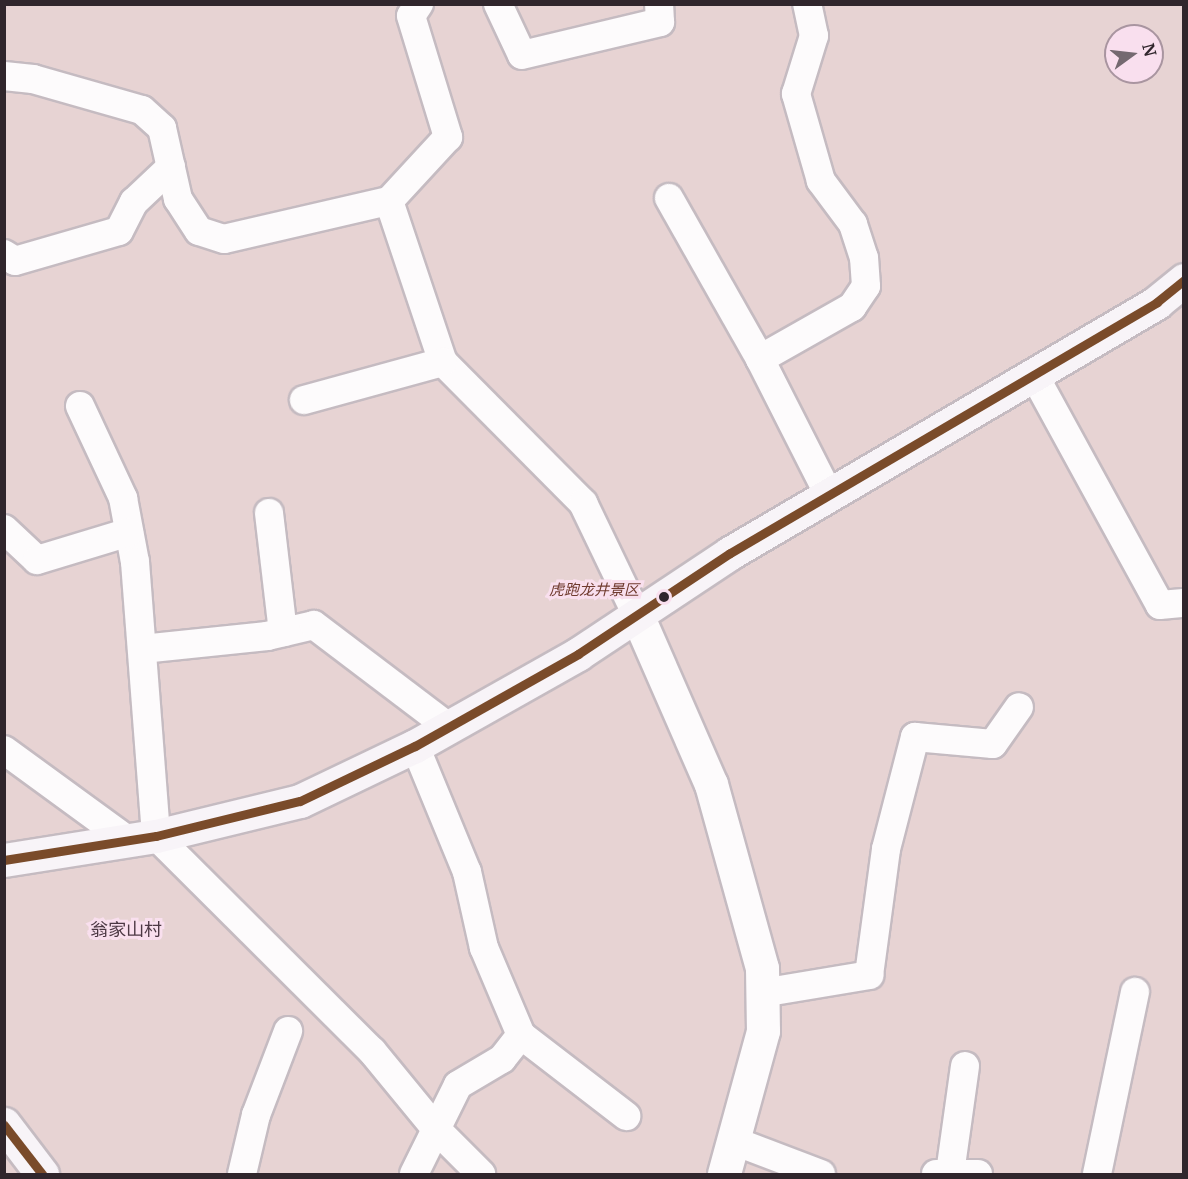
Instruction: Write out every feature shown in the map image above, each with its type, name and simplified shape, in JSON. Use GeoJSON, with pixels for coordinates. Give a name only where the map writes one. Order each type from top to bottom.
{"type":"FeatureCollection","features":[{"type":"Feature","properties":{"kind":"street"},"geometry":{"type":"LineString","coordinates":[[4,861],[142,838],[300,801],[415,746],[637,615],[830,495],[1157,302],[1184,280]]}},
{"type":"Feature","properties":{"kind":"street"},"geometry":{"type":"LineString","coordinates":[[637,615],[711,784],[762,968],[764,1031],[724,1174]]}},
{"type":"Feature","properties":{"kind":"street"},"geometry":{"type":"LineString","coordinates":[[4,1125],[42,1174]]}},
{"type":"Feature","properties":{"kind":"lane"},"geometry":{"type":"LineString","coordinates":[[4,76],[33,79],[142,110],[162,128],[178,199],[199,231],[224,239],[389,201],[448,137],[411,16],[419,4]]}},
{"type":"Feature","properties":{"kind":"lane"},"geometry":{"type":"LineString","coordinates":[[498,4],[522,55],[660,22],[659,4]]}},
{"type":"Feature","properties":{"kind":"lane"},"geometry":{"type":"LineString","coordinates":[[760,359],[852,307],[866,286],[864,258],[853,224],[821,182],[796,94],[814,36],[807,4]]}},
{"type":"Feature","properties":{"kind":"lane"},"geometry":{"type":"LineString","coordinates":[[4,254],[15,261],[119,231],[134,202],[171,167]]}},
{"type":"Feature","properties":{"kind":"lane"},"geometry":{"type":"LineString","coordinates":[[669,198],[760,359],[830,495]]}},
{"type":"Feature","properties":{"kind":"lane"},"geometry":{"type":"LineString","coordinates":[[389,201],[443,362],[583,503],[637,615]]}},
{"type":"Feature","properties":{"kind":"lane"},"geometry":{"type":"LineString","coordinates":[[304,400],[443,362]]}},
{"type":"Feature","properties":{"kind":"lane"},"geometry":{"type":"LineString","coordinates":[[1034,375],[1160,605],[1184,603]]}},
{"type":"Feature","properties":{"kind":"lane"},"geometry":{"type":"LineString","coordinates":[[80,406],[123,498],[129,532],[142,650],[142,838]]}},
{"type":"Feature","properties":{"kind":"lane"},"geometry":{"type":"LineString","coordinates":[[269,513],[283,632]]}},
{"type":"Feature","properties":{"kind":"lane"},"geometry":{"type":"LineString","coordinates":[[4,529],[37,560],[129,532]]}},
{"type":"Feature","properties":{"kind":"lane"},"geometry":{"type":"LineString","coordinates":[[142,650],[283,632],[314,625],[447,726]]}},
{"type":"Feature","properties":{"kind":"lane"},"geometry":{"type":"LineString","coordinates":[[762,993],[869,975],[886,849],[915,737],[993,744],[1019,708]]}},
{"type":"Feature","properties":{"kind":"lane"},"geometry":{"type":"LineString","coordinates":[[415,746],[467,872],[484,948],[521,1035],[626,1116]]}},
{"type":"Feature","properties":{"kind":"lane"},"geometry":{"type":"LineString","coordinates":[[4,750],[142,838],[372,1051],[436,1129],[481,1174]]}},
{"type":"Feature","properties":{"kind":"lane"},"geometry":{"type":"LineString","coordinates":[[1097,1174],[1135,992]]}},
{"type":"Feature","properties":{"kind":"lane"},"geometry":{"type":"LineString","coordinates":[[242,1174],[256,1115],[288,1031]]}},
{"type":"Feature","properties":{"kind":"lane"},"geometry":{"type":"LineString","coordinates":[[414,1174],[458,1085],[502,1059],[521,1035]]}},
{"type":"Feature","properties":{"kind":"lane"},"geometry":{"type":"LineString","coordinates":[[955,1174],[965,1066]]}},
{"type":"Feature","properties":{"kind":"lane"},"geometry":{"type":"LineString","coordinates":[[734,1141],[821,1174]]}},
{"type":"Feature","properties":{"kind":"green space","name":"虎跑龙井景区"},"geometry":{"type":"Polygon","coordinates":[[[5,5],[1183,5],[1183,1174],[5,1174],[5,5]]]}},
{"type":"Feature","properties":{"kind":"transit line"},"geometry":{"type":"LineString","coordinates":[[4,860],[156,836],[300,801],[415,746],[578,654],[730,553],[1157,302],[1184,280]]}},
{"type":"Feature","properties":{"kind":"transit line"},"geometry":{"type":"LineString","coordinates":[[4,1125],[42,1174]]}},
{"type":"Feature","properties":{"kind":"district","name":"翁家山村"},"geometry":{"type":"Point","coordinates":[126,930]}}]}
